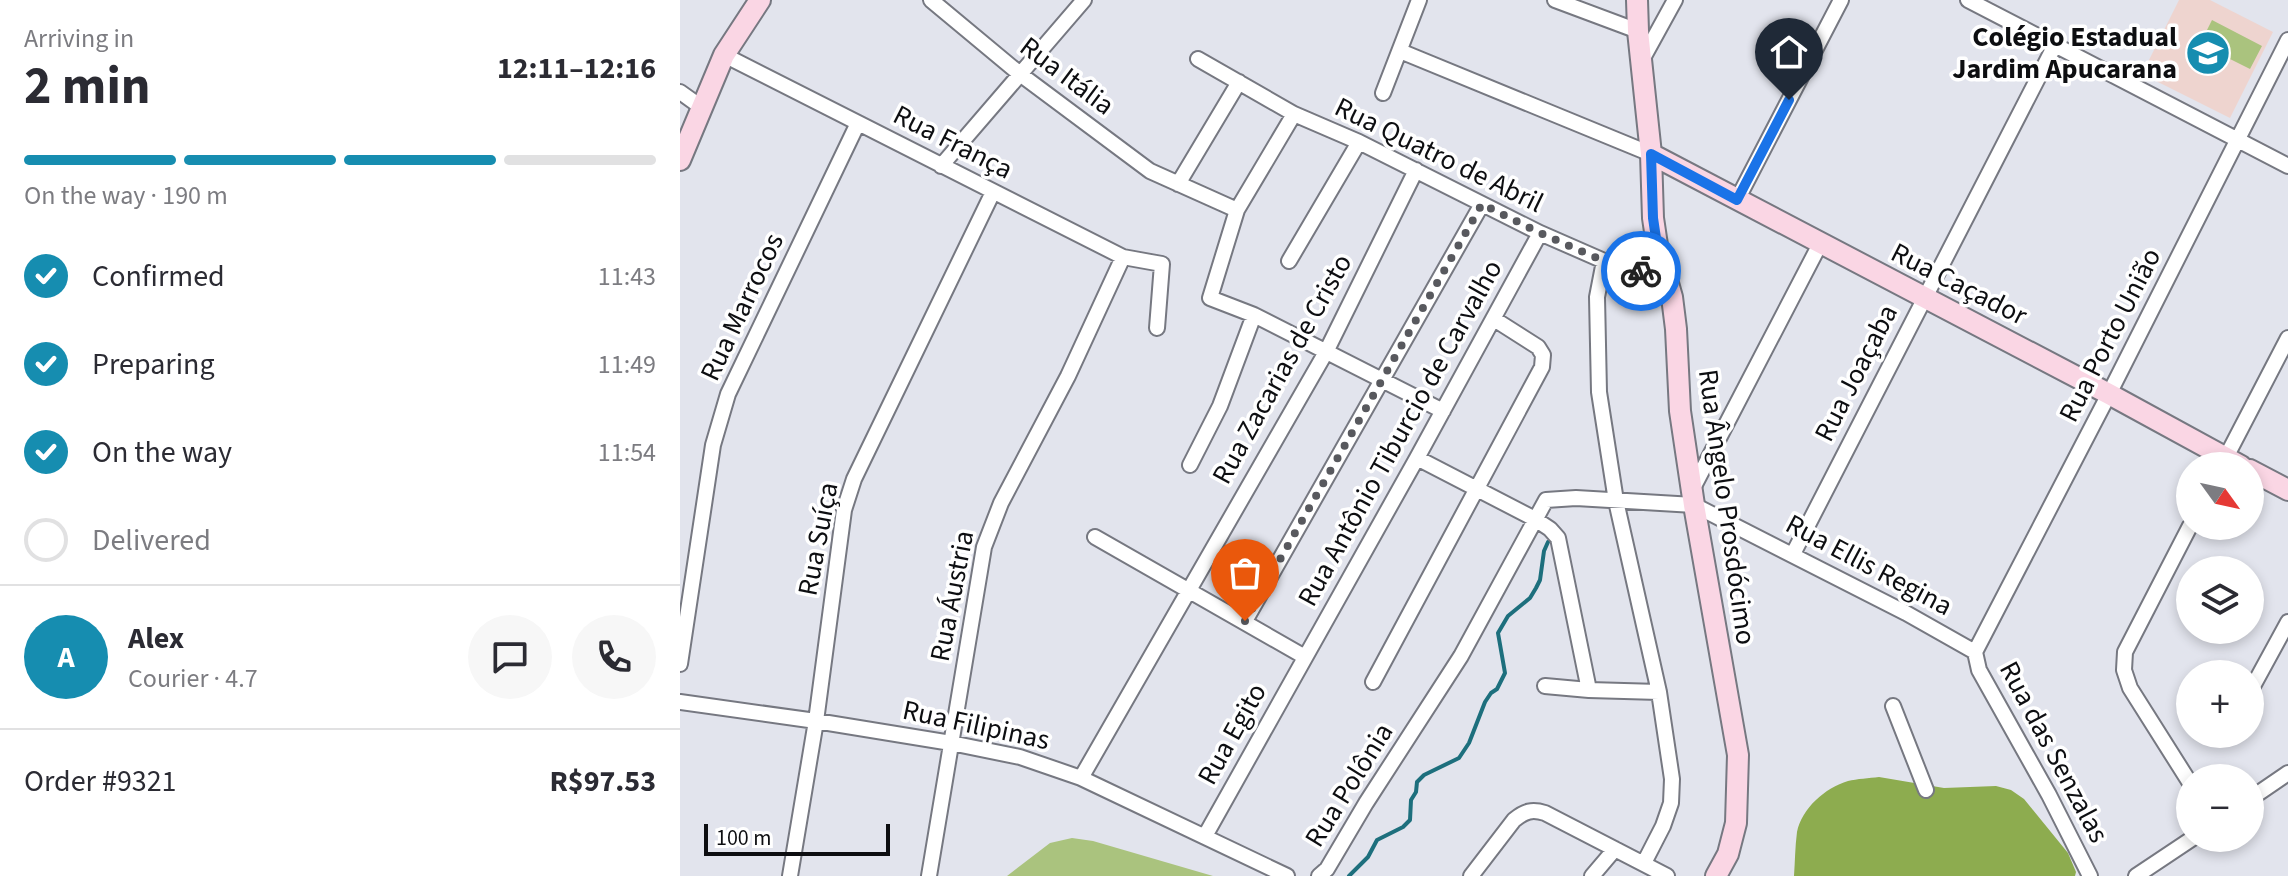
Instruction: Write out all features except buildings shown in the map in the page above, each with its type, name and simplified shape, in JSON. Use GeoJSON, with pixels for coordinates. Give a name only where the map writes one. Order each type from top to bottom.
{"type":"FeatureCollection","features":[{"type":"Feature","properties":{"kind":"street"},"geometry":{"type":"LineString","coordinates":[[680,160],[724,55],[760,0]]}},
{"type":"Feature","properties":{"kind":"street","name":"Rua Itália"},"geometry":{"type":"LineString","coordinates":[[931,0],[1020,74],[1150,171],[1237,210]]}},
{"type":"Feature","properties":{"kind":"street"},"geometry":{"type":"LineString","coordinates":[[941,166],[1084,0]]}},
{"type":"Feature","properties":{"kind":"street"},"geometry":{"type":"LineString","coordinates":[[1383,93],[1419,0]]}},
{"type":"Feature","properties":{"kind":"street"},"geometry":{"type":"LineString","coordinates":[[1555,0],[1638,31]]}},
{"type":"Feature","properties":{"kind":"street","name":"Rua Ângelo Prosdócimo"},"geometry":{"type":"LineString","coordinates":[[1637,0],[1651,154],[1653,218],[1657,245],[1672,297],[1680,411],[1738,755],[1736,823],[1728,854],[1716,876]]}},
{"type":"Feature","properties":{"kind":"street"},"geometry":{"type":"LineString","coordinates":[[1642,60],[1675,0]]}},
{"type":"Feature","properties":{"kind":"street"},"geometry":{"type":"LineString","coordinates":[[1737,200],[1841,0]]}},
{"type":"Feature","properties":{"kind":"street"},"geometry":{"type":"LineString","coordinates":[[1968,0],[2288,166]]}},
{"type":"Feature","properties":{"kind":"street","name":"Rua Porto União"},"geometry":{"type":"LineString","coordinates":[[1975,652],[2288,40]]}},
{"type":"Feature","properties":{"kind":"street","name":"Rua Joaçaba"},"geometry":{"type":"LineString","coordinates":[[1793,554],[2055,45]]}},
{"type":"Feature","properties":{"kind":"street"},"geometry":{"type":"LineString","coordinates":[[1400,51],[1651,154]]}},
{"type":"Feature","properties":{"kind":"street","name":"Rua França"},"geometry":{"type":"LineString","coordinates":[[724,55],[1123,257],[1162,264],[1157,328]]}},
{"type":"Feature","properties":{"kind":"street","name":"Rua Quatro de Abril"},"geometry":{"type":"LineString","coordinates":[[1198,59],[1294,114],[1359,142],[1540,233],[1604,261],[1667,277]]}},
{"type":"Feature","properties":{"kind":"street"},"geometry":{"type":"LineString","coordinates":[[1178,184],[1239,82]]}},
{"type":"Feature","properties":{"kind":"street"},"geometry":{"type":"LineString","coordinates":[[680,92],[701,107]]}},
{"type":"Feature","properties":{"kind":"street"},"geometry":{"type":"LineString","coordinates":[[1294,114],[1237,210],[1210,298],[1254,315],[1443,411]]}},
{"type":"Feature","properties":{"kind":"street","name":"Rua Marrocos"},"geometry":{"type":"LineString","coordinates":[[680,664],[713,445],[728,394],[858,123]]}},
{"type":"Feature","properties":{"kind":"street"},"geometry":{"type":"LineString","coordinates":[[1289,261],[1359,142]]}},
{"type":"Feature","properties":{"kind":"street","name":"Rua Caçador"},"geometry":{"type":"LineString","coordinates":[[1651,154],[2109,394],[2211,452]]}},
{"type":"Feature","properties":{"kind":"street","name":"Rua Zacarias de Cristo"},"geometry":{"type":"LineString","coordinates":[[1081,778],[1326,352],[1416,170]]}},
{"type":"Feature","properties":{"kind":"street","name":"Rua Suíça"},"geometry":{"type":"LineString","coordinates":[[790,876],[816,721],[844,510],[854,479],[993,192]]}},
{"type":"Feature","properties":{"kind":"street"},"geometry":{"type":"LineString","coordinates":[[1245,621],[1482,204]]}},
{"type":"Feature","properties":{"kind":"street","name":"Rua Antônio Tiburcio de Carvalho"},"geometry":{"type":"LineString","coordinates":[[1305,657],[1540,233]]}},
{"type":"Feature","properties":{"kind":"street"},"geometry":{"type":"LineString","coordinates":[[1535,519],[1546,500],[1693,498],[1820,244]]}},
{"type":"Feature","properties":{"kind":"street","name":"Rua Áustria"},"geometry":{"type":"LineString","coordinates":[[929,876],[984,547],[1001,503],[1068,376],[1123,257]]}},
{"type":"Feature","properties":{"kind":"street"},"geometry":{"type":"LineString","coordinates":[[1604,261],[1597,297],[1599,392],[1616,501],[1659,692],[1672,779],[1671,803],[1644,863]]}},
{"type":"Feature","properties":{"kind":"street"},"geometry":{"type":"LineString","coordinates":[[1190,465],[1220,406],[1254,315]]}},
{"type":"Feature","properties":{"kind":"street"},"geometry":{"type":"LineString","coordinates":[[1373,682],[1542,367],[1543,355],[1538,347],[1494,319]]}},
{"type":"Feature","properties":{"kind":"street"},"geometry":{"type":"LineString","coordinates":[[2235,452],[2288,338]]}},
{"type":"Feature","properties":{"kind":"street"},"geometry":{"type":"LineString","coordinates":[[1417,458],[1535,519],[1558,538],[1589,690]]}},
{"type":"Feature","properties":{"kind":"street"},"geometry":{"type":"LineString","coordinates":[[2264,477],[2288,490]]}},
{"type":"Feature","properties":{"kind":"street","name":"Rua Ellis Regina"},"geometry":{"type":"LineString","coordinates":[[1693,498],[1975,652]]}},
{"type":"Feature","properties":{"kind":"street","name":"Rua Polônia"},"geometry":{"type":"LineString","coordinates":[[1319,876],[1327,869],[1461,656],[1535,519]]}},
{"type":"Feature","properties":{"kind":"street"},"geometry":{"type":"LineString","coordinates":[[1095,537],[1305,657]]}},
{"type":"Feature","properties":{"kind":"street"},"geometry":{"type":"LineString","coordinates":[[2178,764],[2130,688],[2124,670],[2125,652],[2183,540]]}},
{"type":"Feature","properties":{"kind":"street"},"geometry":{"type":"LineString","coordinates":[[2264,666],[2288,622]]}},
{"type":"Feature","properties":{"kind":"street","name":"Rua das Senzalas"},"geometry":{"type":"LineString","coordinates":[[1975,652],[1979,670],[2090,876]]}},
{"type":"Feature","properties":{"kind":"street","name":"Rua Egito"},"geometry":{"type":"LineString","coordinates":[[1205,836],[1305,657]]}},
{"type":"Feature","properties":{"kind":"street"},"geometry":{"type":"LineString","coordinates":[[1545,686],[1659,692]]}},
{"type":"Feature","properties":{"kind":"street","name":"Rua Filipinas"},"geometry":{"type":"LineString","coordinates":[[680,702],[816,721],[1020,757],[1081,778],[1287,876]]}},
{"type":"Feature","properties":{"kind":"street"},"geometry":{"type":"LineString","coordinates":[[1893,706],[1926,790]]}},
{"type":"Feature","properties":{"kind":"street"},"geometry":{"type":"LineString","coordinates":[[2264,789],[2288,773]]}},
{"type":"Feature","properties":{"kind":"street"},"geometry":{"type":"LineString","coordinates":[[1471,876],[1514,820],[1523,812],[1535,810],[1667,876]]}},
{"type":"Feature","properties":{"kind":"street"},"geometry":{"type":"LineString","coordinates":[[1592,876],[1615,849]]}},
{"type":"Feature","properties":{"kind":"street"},"geometry":{"type":"LineString","coordinates":[[2136,876],[2176,849]]}},
{"type":"Feature","properties":{"kind":"shaded area","name":"Colégio Estadual Jardim Apucarana"},"geometry":{"type":"Polygon","coordinates":[[[2179,0],[2210,0],[2273,32],[2230,118],[2142,74],[2179,0]]]}},
{"type":"Feature","properties":{"kind":"green space"},"geometry":{"type":"Polygon","coordinates":[[[2212,20],[2262,46],[2250,69],[2200,44],[2212,20]]]}},
{"type":"Feature","properties":{"kind":"green space"},"geometry":{"type":"Polygon","coordinates":[[[1879,777],[1944,788],[1996,786],[2011,790],[2024,799],[2068,853],[2075,876],[1794,876],[1797,832],[1809,807],[1839,784],[1879,777]]]}},
{"type":"Feature","properties":{"kind":"green space"},"geometry":{"type":"Polygon","coordinates":[[[1072,838],[1093,841],[1213,876],[1007,876],[1050,843],[1072,838]]]}},
{"type":"Feature","properties":{"kind":"waterway"},"geometry":{"type":"LineString","coordinates":[[1349,876],[1368,857],[1377,840],[1410,820],[1411,800],[1417,782],[1424,775],[1459,758],[1469,743],[1485,702],[1497,689],[1505,673],[1498,633],[1508,616],[1530,598],[1536,588],[1548,542]]}},
{"type":"Feature","properties":{"kind":"way so far"},"geometry":{"type":"LineString","coordinates":[[1245,621],[1482,204],[1604,261],[1641,271]]}},
{"type":"Feature","properties":{"kind":"place","name":"Colégio Estadual Jardim Apucarana"},"geometry":{"type":"Point","coordinates":[2208,53]}},
{"type":"Feature","properties":{"kind":"route"},"geometry":{"type":"LineString","coordinates":[[1641,271],[1667,277],[1653,218],[1651,154],[1737,200],[1789,100]]}}]}
